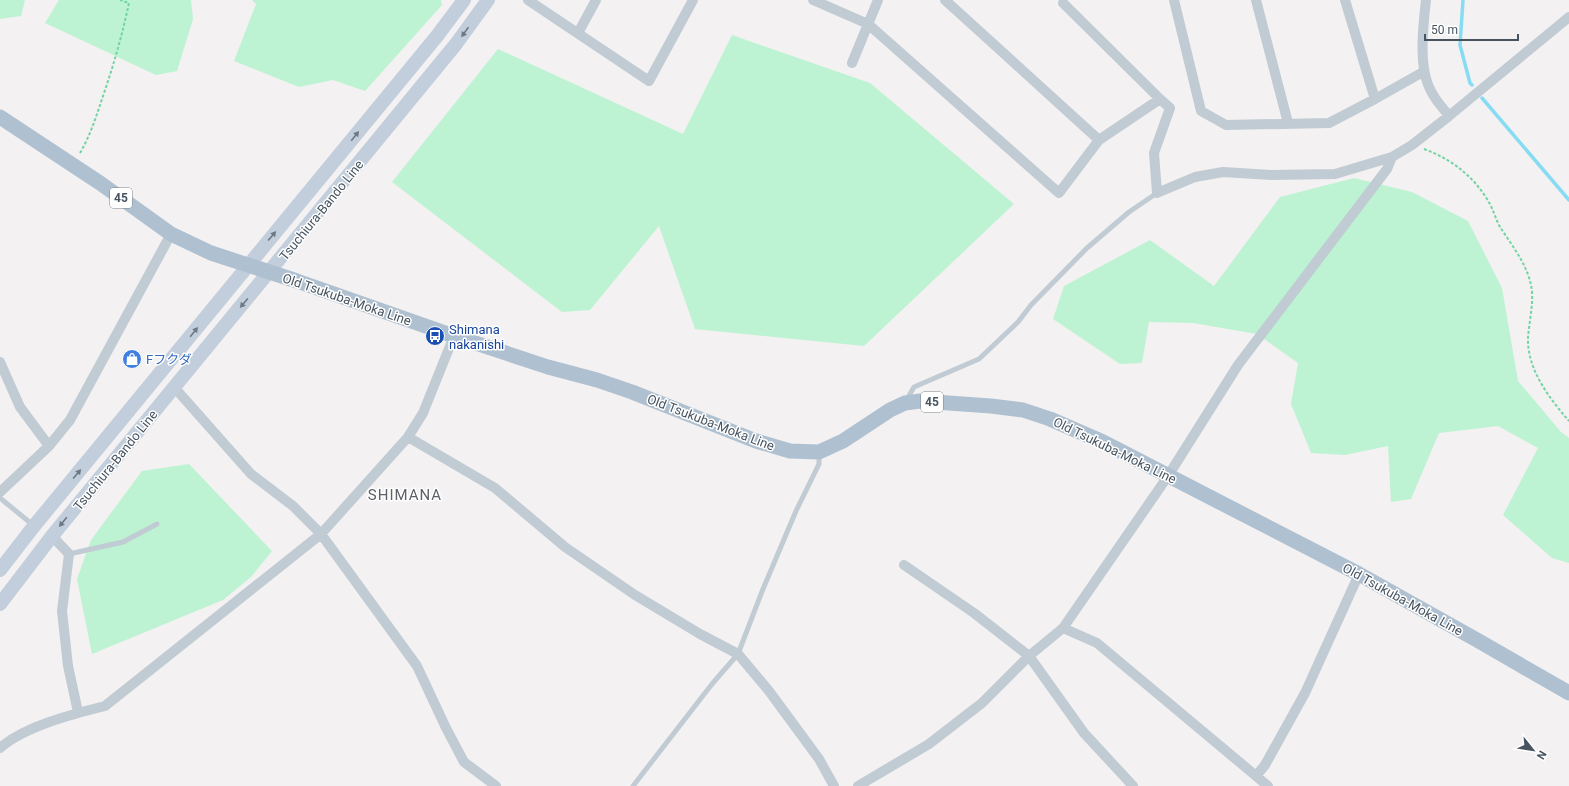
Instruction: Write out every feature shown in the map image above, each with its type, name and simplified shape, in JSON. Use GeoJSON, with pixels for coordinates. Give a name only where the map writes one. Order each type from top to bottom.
{"type":"FeatureCollection","features":[{"type":"Feature","properties":{"kind":"main road","name":"Tsuchiura-Bando Line"},"geometry":{"type":"LineString","coordinates":[[0,570],[34,526],[437,36],[464,0]]}},
{"type":"Feature","properties":{"kind":"main road","name":"Tsuchiura-Bando Line"},"geometry":{"type":"LineString","coordinates":[[0,604],[52,536],[456,44],[488,0]]}},
{"type":"Feature","properties":{"kind":"main road","name":"Old Tsukuba-Moka Line"},"geometry":{"type":"LineString","coordinates":[[0,117],[74,165],[171,234],[211,253],[297,281],[454,336],[548,367],[611,385],[756,441],[790,451],[819,452],[843,441],[890,410],[904,403],[920,401],[991,406],[1023,410],[1050,418],[1103,442],[1359,574],[1569,693]]}},
{"type":"Feature","properties":{"kind":"street"},"geometry":{"type":"LineString","coordinates":[[528,0],[649,81],[693,0]]}},
{"type":"Feature","properties":{"kind":"street"},"geometry":{"type":"LineString","coordinates":[[578,33],[596,0]]}},
{"type":"Feature","properties":{"kind":"street"},"geometry":{"type":"LineString","coordinates":[[813,0],[868,24],[1059,193],[1099,140],[1160,99]]}},
{"type":"Feature","properties":{"kind":"street"},"geometry":{"type":"LineString","coordinates":[[852,63],[878,0]]}},
{"type":"Feature","properties":{"kind":"street"},"geometry":{"type":"LineString","coordinates":[[945,0],[1099,140]]}},
{"type":"Feature","properties":{"kind":"street"},"geometry":{"type":"LineString","coordinates":[[1174,0],[1201,111],[1226,125],[1329,123],[1423,72]]}},
{"type":"Feature","properties":{"kind":"street"},"geometry":{"type":"LineString","coordinates":[[1256,0],[1288,124]]}},
{"type":"Feature","properties":{"kind":"street"},"geometry":{"type":"LineString","coordinates":[[1345,0],[1375,99]]}},
{"type":"Feature","properties":{"kind":"street"},"geometry":{"type":"LineString","coordinates":[[1426,0],[1423,72],[1431,92],[1449,116]]}},
{"type":"Feature","properties":{"kind":"street"},"geometry":{"type":"LineString","coordinates":[[1063,1],[1170,108],[1154,153],[1157,193],[1195,177],[1222,172],[1271,175],[1335,174],[1392,157],[1412,145],[1449,116],[1569,17]]}},
{"type":"Feature","properties":{"kind":"street"},"geometry":{"type":"LineString","coordinates":[[858,786],[929,744],[982,703],[1029,656],[1063,628],[1168,476],[1238,365],[1387,169],[1392,157]]}},
{"type":"Feature","properties":{"kind":"street"},"geometry":{"type":"LineString","coordinates":[[0,492],[48,446],[70,420],[171,234]]}},
{"type":"Feature","properties":{"kind":"street"},"geometry":{"type":"LineString","coordinates":[[0,748],[20,734],[78,712],[105,706],[321,534],[408,437],[423,413],[454,336]]}},
{"type":"Feature","properties":{"kind":"street"},"geometry":{"type":"LineString","coordinates":[[0,362],[20,407],[48,446]]}},
{"type":"Feature","properties":{"kind":"street"},"geometry":{"type":"LineString","coordinates":[[174,387],[251,474],[293,506],[321,534],[417,666],[446,728],[464,762],[496,786]]}},
{"type":"Feature","properties":{"kind":"street"},"geometry":{"type":"LineString","coordinates":[[408,437],[495,488],[564,547],[635,594],[700,634],[738,654],[769,690],[819,759],[834,786]]}},
{"type":"Feature","properties":{"kind":"street"},"geometry":{"type":"LineString","coordinates":[[52,536],[69,554],[62,612],[68,666],[78,712]]}},
{"type":"Feature","properties":{"kind":"street"},"geometry":{"type":"LineString","coordinates":[[904,564],[974,613],[1029,656],[1084,733],[1133,786]]}},
{"type":"Feature","properties":{"kind":"street"},"geometry":{"type":"LineString","coordinates":[[1256,776],[1265,765],[1305,693],[1359,574]]}},
{"type":"Feature","properties":{"kind":"street"},"geometry":{"type":"LineString","coordinates":[[1063,628],[1097,643],[1268,786]]}},
{"type":"Feature","properties":{"kind":"lane"},"geometry":{"type":"LineString","coordinates":[[904,403],[914,387],[979,359],[1018,322],[1031,305],[1087,248],[1129,212],[1157,193]]}},
{"type":"Feature","properties":{"kind":"lane"},"geometry":{"type":"LineString","coordinates":[[634,786],[712,684],[738,654],[763,589],[796,511],[819,464],[819,452]]}},
{"type":"Feature","properties":{"kind":"lane"},"geometry":{"type":"LineString","coordinates":[[0,498],[34,526]]}},
{"type":"Feature","properties":{"kind":"lane"},"geometry":{"type":"LineString","coordinates":[[69,554],[123,542],[157,524]]}},
{"type":"Feature","properties":{"kind":"path"},"geometry":{"type":"LineString","coordinates":[[74,165],[93,126],[120,44],[129,3],[120,0]]}},
{"type":"Feature","properties":{"kind":"path"},"geometry":{"type":"LineString","coordinates":[[1412,145],[1448,159],[1474,181],[1488,200],[1499,225],[1519,255],[1529,280],[1532,293],[1528,350],[1534,368],[1556,406],[1569,421]]}},
{"type":"Feature","properties":{"kind":"green space"},"geometry":{"type":"Polygon","coordinates":[[[0,0],[25,0],[21,16],[0,19],[0,0]]]}},
{"type":"Feature","properties":{"kind":"green space"},"geometry":{"type":"Polygon","coordinates":[[[59,0],[191,0],[193,19],[177,71],[156,75],[45,23],[59,0]]]}},
{"type":"Feature","properties":{"kind":"green space"},"geometry":{"type":"Polygon","coordinates":[[[252,0],[441,0],[442,5],[365,91],[333,80],[299,87],[234,61],[256,4],[252,0]]]}},
{"type":"Feature","properties":{"kind":"green space"},"geometry":{"type":"Polygon","coordinates":[[[732,35],[870,83],[1014,204],[864,346],[695,329],[659,226],[590,310],[562,312],[392,182],[498,49],[683,134],[732,35]]]}},
{"type":"Feature","properties":{"kind":"green space"},"geometry":{"type":"Polygon","coordinates":[[[1354,178],[1412,192],[1468,221],[1502,288],[1518,381],[1561,432],[1569,438],[1569,563],[1552,558],[1503,515],[1538,448],[1498,426],[1439,433],[1411,499],[1391,502],[1388,446],[1345,455],[1311,453],[1291,404],[1298,363],[1257,334],[1193,323],[1149,322],[1142,363],[1120,364],[1053,319],[1064,286],[1150,240],[1214,286],[1280,197],[1354,178]]]}},
{"type":"Feature","properties":{"kind":"green space"},"geometry":{"type":"Polygon","coordinates":[[[189,464],[272,551],[251,577],[223,600],[92,654],[77,579],[91,540],[142,471],[189,464]]]}},
{"type":"Feature","properties":{"kind":"waterway"},"geometry":{"type":"LineString","coordinates":[[1463,0],[1460,45],[1470,83],[1472,85]]}},
{"type":"Feature","properties":{"kind":"waterway"},"geometry":{"type":"LineString","coordinates":[[1482,98],[1569,200]]}},
{"type":"Feature","properties":{"kind":"place","name":"Shimana nakanishi"},"geometry":{"type":"Point","coordinates":[435,336]}},
{"type":"Feature","properties":{"kind":"place","name":"Fフクダ"},"geometry":{"type":"Point","coordinates":[132,359]}},
{"type":"Feature","properties":{"kind":"district","name":"SHIMANA"},"geometry":{"type":"Point","coordinates":[405,495]}}]}
